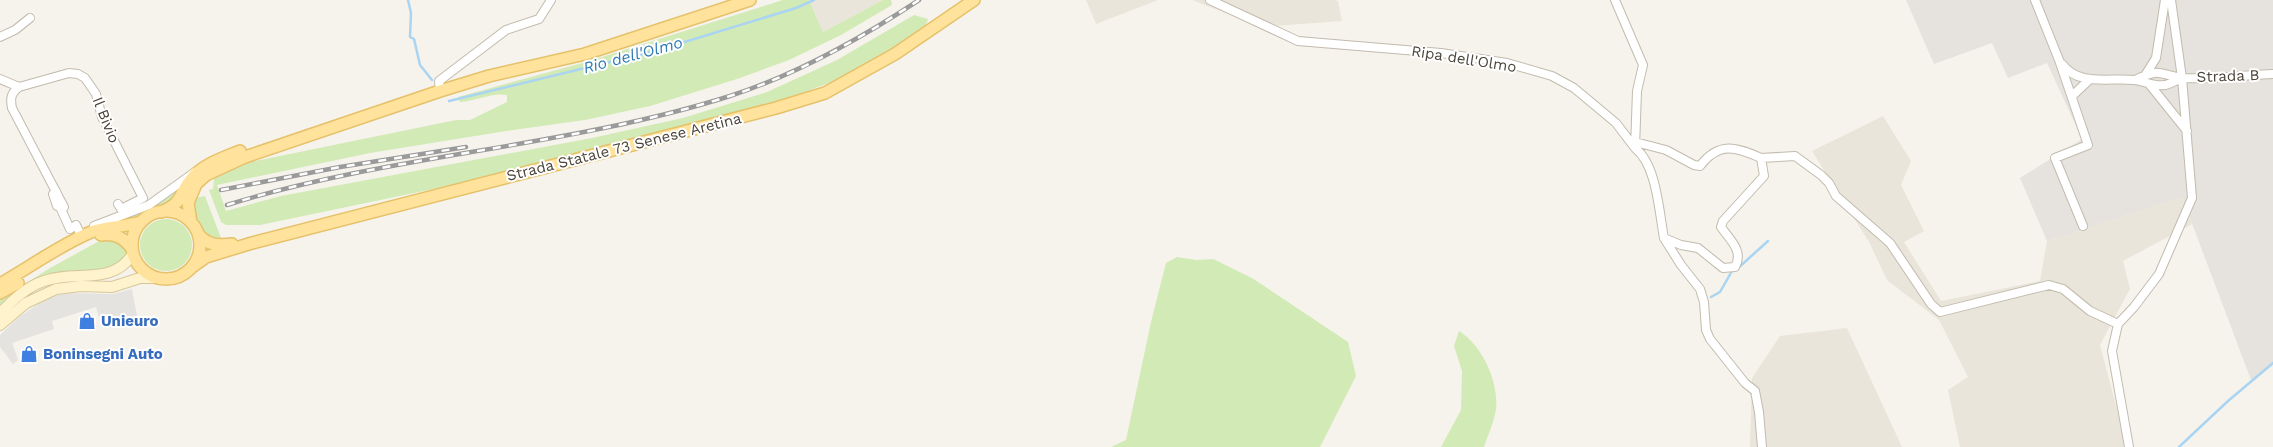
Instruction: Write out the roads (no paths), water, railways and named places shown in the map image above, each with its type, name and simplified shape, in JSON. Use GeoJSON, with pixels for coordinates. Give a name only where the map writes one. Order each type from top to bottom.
{"type":"FeatureCollection","features":[{"type":"Feature","properties":{"kind":"main road"},"geometry":{"type":"LineString","coordinates":[[192,267],[198,257],[200,246],[198,234],[191,222],[188,211],[190,194],[196,184],[206,175],[245,157],[424,96],[489,76],[585,54],[750,0]]}},
{"type":"Feature","properties":{"kind":"main road","name":"Strada Statale 73 Senese Aretina"},"geometry":{"type":"LineString","coordinates":[[155,278],[175,278],[206,257],[252,243],[767,111],[825,93],[895,54],[974,0]]}},
{"type":"Feature","properties":{"kind":"main road"},"geometry":{"type":"LineString","coordinates":[[0,284],[79,238],[106,228],[125,227],[141,222],[161,212],[177,203],[191,179],[201,169],[243,150],[394,100],[424,96]]}},
{"type":"Feature","properties":{"kind":"main road"},"geometry":{"type":"LineString","coordinates":[[161,212],[177,214],[191,222]]}},
{"type":"Feature","properties":{"kind":"main road"},"geometry":{"type":"LineString","coordinates":[[0,313],[19,294],[43,281],[68,276],[97,276],[121,268],[132,252],[132,240],[141,222]]}},
{"type":"Feature","properties":{"kind":"main road","name":"Strada Statale 73 Senese Aretina"},"geometry":{"type":"LineString","coordinates":[[198,234],[204,241],[212,244],[252,243]]}},
{"type":"Feature","properties":{"kind":"main road"},"geometry":{"type":"LineString","coordinates":[[0,293],[94,237],[104,235],[119,236],[125,240],[141,269],[155,278]]}},
{"type":"Feature","properties":{"kind":"main road"},"geometry":{"type":"LineString","coordinates":[[0,325],[26,303],[56,289],[81,286],[112,287],[140,278],[155,278]]}},
{"type":"Feature","properties":{"kind":"street"},"geometry":{"type":"LineString","coordinates":[[440,91],[440,81],[506,30],[539,19],[550,0]]}},
{"type":"Feature","properties":{"kind":"street","name":"Ripa dell'Olmo"},"geometry":{"type":"LineString","coordinates":[[1210,0],[1298,41],[1441,53],[1507,63],[1552,76],[1574,88],[1616,123],[1635,145],[1650,172],[1661,211],[1664,238]]}},
{"type":"Feature","properties":{"kind":"street"},"geometry":{"type":"LineString","coordinates":[[1615,0],[1643,65],[1637,91],[1635,145],[1666,150],[1694,165],[1700,166],[1715,152],[1729,147],[1761,158],[1795,156],[1821,175],[1829,183],[1836,196],[1890,243],[1931,304],[1940,312],[2049,285],[2063,289],[2090,311],[2118,324]]}},
{"type":"Feature","properties":{"kind":"street","name":"Strada B"},"geometry":{"type":"LineString","coordinates":[[2035,0],[2059,60],[2088,145],[2054,158],[2083,226]]}},
{"type":"Feature","properties":{"kind":"street"},"geometry":{"type":"LineString","coordinates":[[2146,74],[2156,58],[2166,0]]}},
{"type":"Feature","properties":{"kind":"street"},"geometry":{"type":"LineString","coordinates":[[2129,447],[2112,351],[2118,324],[2134,307],[2159,274],[2192,198],[2182,78],[2170,0]]}},
{"type":"Feature","properties":{"kind":"street"},"geometry":{"type":"LineString","coordinates":[[0,37],[15,30],[30,18]]}},
{"type":"Feature","properties":{"kind":"street","name":"Strada B"},"geometry":{"type":"LineString","coordinates":[[2059,60],[2073,74],[2090,80],[2135,80],[2150,85],[2165,85],[2182,78]]}},
{"type":"Feature","properties":{"kind":"street","name":"Strada B"},"geometry":{"type":"LineString","coordinates":[[2135,80],[2146,74],[2161,72],[2182,78],[2273,74]]}},
{"type":"Feature","properties":{"kind":"street","name":"Il Bivio"},"geometry":{"type":"LineString","coordinates":[[19,87],[69,73],[78,74],[89,82],[96,94],[102,117],[143,198],[120,209],[118,204]]}},
{"type":"Feature","properties":{"kind":"street"},"geometry":{"type":"LineString","coordinates":[[0,80],[19,87],[13,92],[10,100],[12,108],[64,206],[60,207]]}},
{"type":"Feature","properties":{"kind":"street"},"geometry":{"type":"LineString","coordinates":[[2072,96],[2090,80]]}},
{"type":"Feature","properties":{"kind":"street"},"geometry":{"type":"LineString","coordinates":[[2150,85],[2187,132]]}},
{"type":"Feature","properties":{"kind":"street"},"geometry":{"type":"LineString","coordinates":[[1664,238],[1681,245],[1698,248],[1723,268],[1735,267],[1739,259],[1738,251],[1721,227],[1723,220],[1764,176],[1761,158]]}},
{"type":"Feature","properties":{"kind":"street"},"geometry":{"type":"LineString","coordinates":[[0,284],[30,263],[80,233],[149,205],[190,173],[201,169]]}},
{"type":"Feature","properties":{"kind":"street"},"geometry":{"type":"LineString","coordinates":[[56,191],[52,198],[56,206],[60,207],[70,228],[76,225],[80,233]]}},
{"type":"Feature","properties":{"kind":"street"},"geometry":{"type":"LineString","coordinates":[[1664,238],[1681,265],[1700,289],[1704,302],[1706,330],[1710,339],[1745,383],[1755,391],[1760,412],[1762,447]]}},
{"type":"Feature","properties":{"kind":"waterway","name":"Rio dell'Olmo"},"geometry":{"type":"LineString","coordinates":[[408,0],[411,13],[410,37],[414,39],[420,65],[432,80]]}},
{"type":"Feature","properties":{"kind":"waterway","name":"Rio dell'Olmo"},"geometry":{"type":"LineString","coordinates":[[449,101],[655,51],[796,8],[814,0]]}},
{"type":"Feature","properties":{"kind":"waterway"},"geometry":{"type":"LineString","coordinates":[[1711,297],[1720,292],[1732,271],[1737,269],[1768,241]]}},
{"type":"Feature","properties":{"kind":"waterway"},"geometry":{"type":"LineString","coordinates":[[2179,447],[2228,401],[2273,363]]}},
{"type":"Feature","properties":{"kind":"railway"},"geometry":{"type":"LineString","coordinates":[[227,205],[289,188],[352,174],[605,128],[668,114],[730,96],[780,77],[828,54],[919,0]]}},
{"type":"Feature","properties":{"kind":"railway"},"geometry":{"type":"LineString","coordinates":[[221,190],[340,167],[466,147]]}},
{"type":"Feature","properties":{"kind":"place","name":"Unieuro"},"geometry":{"type":"Point","coordinates":[87,321]}},
{"type":"Feature","properties":{"kind":"place","name":"Boninsegni Auto"},"geometry":{"type":"Point","coordinates":[29,354]}}]}
